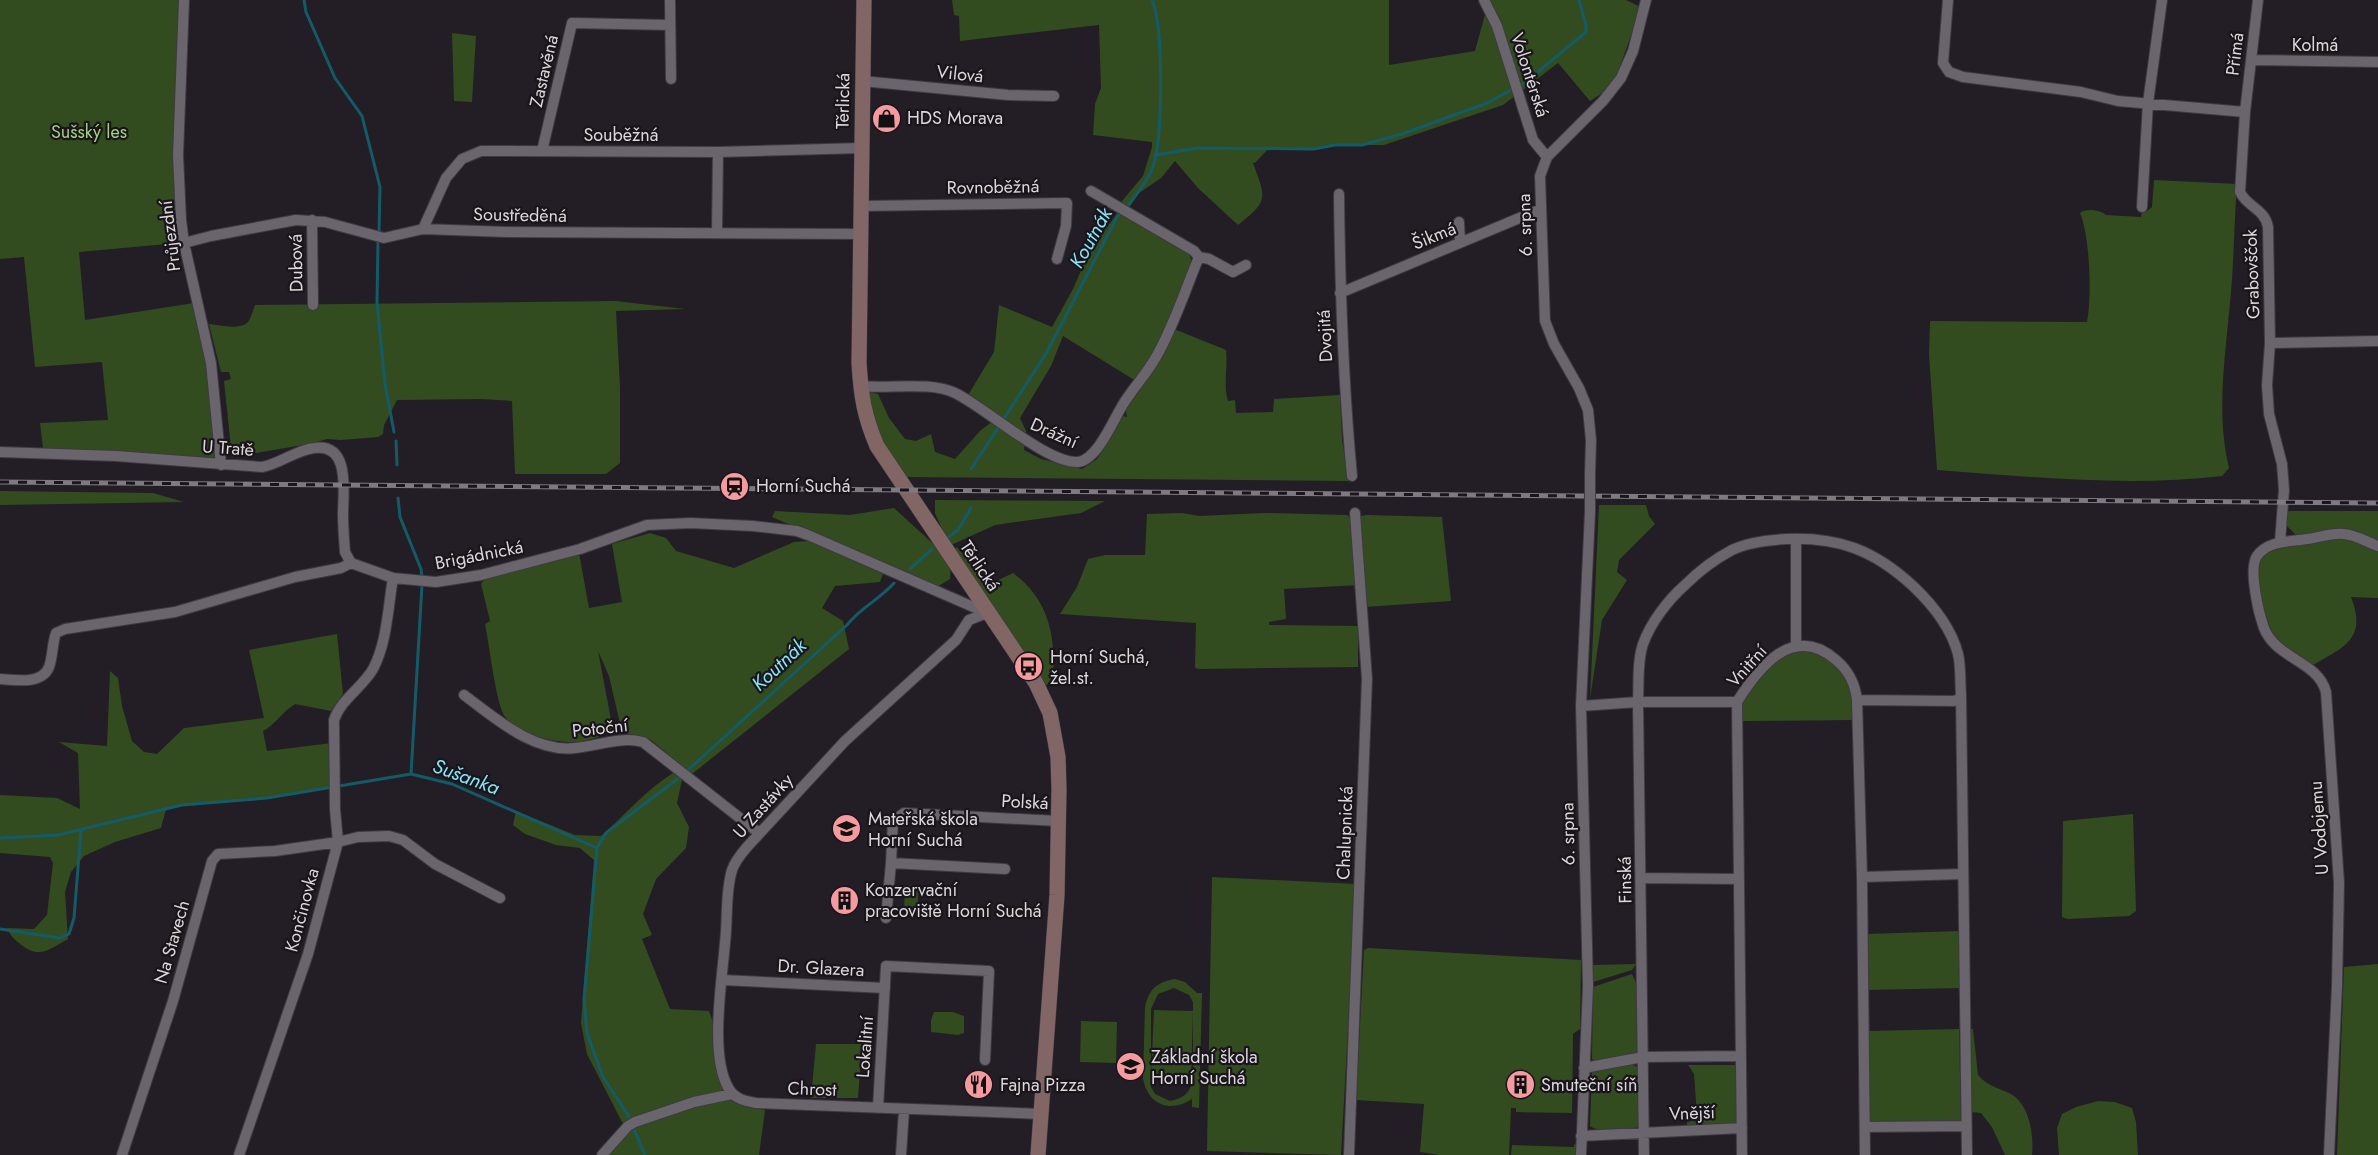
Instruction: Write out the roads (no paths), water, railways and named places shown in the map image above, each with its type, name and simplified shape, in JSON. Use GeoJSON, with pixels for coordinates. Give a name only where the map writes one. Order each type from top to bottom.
{"type":"FeatureCollection","features":[{"type":"Feature","properties":{"kind":"main road","name":"Těrlická"},"geometry":{"type":"LineString","coordinates":[[864,0],[860,386],[865,416],[877,446],[987,613],[1028,670],[1050,713],[1058,757],[1057,895],[1038,1155]]}},
{"type":"Feature","properties":{"kind":"street","name":"Průjezdní"},"geometry":{"type":"LineString","coordinates":[[183,0],[178,155],[184,243],[211,363],[221,465]]}},
{"type":"Feature","properties":{"kind":"street"},"geometry":{"type":"LineString","coordinates":[[670,0],[671,79]]}},
{"type":"Feature","properties":{"kind":"street","name":"Volontérská"},"geometry":{"type":"LineString","coordinates":[[1484,0],[1497,26],[1533,140],[1547,157]]}},
{"type":"Feature","properties":{"kind":"street"},"geometry":{"type":"LineString","coordinates":[[1547,157],[1603,101],[1621,78],[1632,51],[1646,0]]}},
{"type":"Feature","properties":{"kind":"street"},"geometry":{"type":"LineString","coordinates":[[1948,0],[1943,63],[1949,72],[1963,77],[2148,103],[2244,112]]}},
{"type":"Feature","properties":{"kind":"street"},"geometry":{"type":"LineString","coordinates":[[2142,207],[2148,103],[2162,0]]}},
{"type":"Feature","properties":{"kind":"street","name":"Přímá"},"geometry":{"type":"LineString","coordinates":[[2244,112],[2258,0]]}},
{"type":"Feature","properties":{"kind":"street","name":"Zastavěná"},"geometry":{"type":"LineString","coordinates":[[542,151],[572,23],[670,25]]}},
{"type":"Feature","properties":{"kind":"street","name":"Kolmá"},"geometry":{"type":"LineString","coordinates":[[2252,60],[2378,62]]}},
{"type":"Feature","properties":{"kind":"street","name":"Vilová"},"geometry":{"type":"LineString","coordinates":[[862,81],[1008,95],[1054,96]]}},
{"type":"Feature","properties":{"kind":"street","name":"Grabovščok"},"geometry":{"type":"LineString","coordinates":[[2244,112],[2239,188],[2242,197],[2267,219],[2270,343],[2266,385],[2269,414],[2282,464],[2280,542]]}},
{"type":"Feature","properties":{"kind":"street","name":"Souběžná"},"geometry":{"type":"LineString","coordinates":[[423,229],[446,178],[462,159],[481,151],[718,152],[862,148]]}},
{"type":"Feature","properties":{"kind":"street"},"geometry":{"type":"LineString","coordinates":[[717,233],[718,152]]}},
{"type":"Feature","properties":{"kind":"street","name":"6. srpna"},"geometry":{"type":"LineString","coordinates":[[1547,157],[1540,176],[1545,321],[1588,410],[1592,440],[1581,706],[1588,986],[1581,1155]]}},
{"type":"Feature","properties":{"kind":"street"},"geometry":{"type":"LineString","coordinates":[[1091,191],[1194,251],[1199,257],[1209,259],[1233,272],[1246,265]]}},
{"type":"Feature","properties":{"kind":"street","name":"Dvojitá"},"geometry":{"type":"LineString","coordinates":[[1339,194],[1340,292],[1346,414],[1352,476]]}},
{"type":"Feature","properties":{"kind":"street","name":"Rovnoběžná"},"geometry":{"type":"LineString","coordinates":[[861,206],[1067,203],[1066,226],[1057,260]]}},
{"type":"Feature","properties":{"kind":"street","name":"Šikmá"},"geometry":{"type":"LineString","coordinates":[[1340,292],[1541,209]]}},
{"type":"Feature","properties":{"kind":"street","name":"Soustředěná"},"geometry":{"type":"LineString","coordinates":[[184,243],[267,225],[312,220],[384,238],[423,229],[507,232],[861,234]]}},
{"type":"Feature","properties":{"kind":"street","name":"Dubová"},"geometry":{"type":"LineString","coordinates":[[312,220],[313,305]]}},
{"type":"Feature","properties":{"kind":"street"},"geometry":{"type":"LineString","coordinates":[[1459,222],[1460,243]]}},
{"type":"Feature","properties":{"kind":"street","name":"Drážní"},"geometry":{"type":"LineString","coordinates":[[860,386],[938,388],[954,393],[1025,440],[1063,459],[1077,462],[1087,459],[1101,442],[1123,404],[1156,358],[1167,337],[1199,257]]}},
{"type":"Feature","properties":{"kind":"street"},"geometry":{"type":"LineString","coordinates":[[2270,343],[2378,341]]}},
{"type":"Feature","properties":{"kind":"street","name":"U Tratě"},"geometry":{"type":"LineString","coordinates":[[0,452],[116,456],[221,465],[272,465],[306,450],[318,447],[329,449],[341,464],[343,472],[345,552],[351,563]]}},
{"type":"Feature","properties":{"kind":"street","name":"Chalupnická"},"geometry":{"type":"LineString","coordinates":[[1349,1155],[1367,679],[1355,513]]}},
{"type":"Feature","properties":{"kind":"street","name":"Brigádnická"},"geometry":{"type":"LineString","coordinates":[[351,563],[393,578],[436,582],[482,575],[580,549],[647,525],[691,523],[753,526],[797,531],[808,535],[987,613]]}},
{"type":"Feature","properties":{"kind":"street"},"geometry":{"type":"LineString","coordinates":[[2280,542],[2341,533],[2378,546]]}},
{"type":"Feature","properties":{"kind":"street"},"geometry":{"type":"LineString","coordinates":[[1796,539],[1796,645]]}},
{"type":"Feature","properties":{"kind":"street","name":"Finská"},"geometry":{"type":"LineString","coordinates":[[1643,1057],[1638,702],[1639,661],[1643,643],[1656,619],[1676,593],[1702,569],[1734,549],[1766,540],[1836,541],[1860,550],[1894,568],[1930,602],[1946,624],[1958,654],[1961,698],[1966,1155]]}},
{"type":"Feature","properties":{"kind":"street","name":"U Vodojemu"},"geometry":{"type":"LineString","coordinates":[[2280,542],[2257,556],[2253,565],[2259,613],[2274,646],[2318,675],[2324,683],[2326,692],[2338,883],[2337,986],[2329,1155]]}},
{"type":"Feature","properties":{"kind":"street"},"geometry":{"type":"LineString","coordinates":[[0,679],[22,681],[41,677],[49,668],[56,633],[65,628],[175,612],[295,577],[341,568],[351,563]]}},
{"type":"Feature","properties":{"kind":"street","name":"Končinovka"},"geometry":{"type":"LineString","coordinates":[[239,1155],[308,954],[338,842],[334,787],[334,720],[337,711],[364,682],[380,656],[393,578]]}},
{"type":"Feature","properties":{"kind":"street","name":"U Zastávky"},"geometry":{"type":"LineString","coordinates":[[732,1094],[727,1086],[719,1046],[731,873],[735,863],[759,833],[845,741],[956,640],[969,620],[987,613]]}},
{"type":"Feature","properties":{"kind":"street","name":"Vnitřní"},"geometry":{"type":"LineString","coordinates":[[1742,1155],[1737,702],[1758,674],[1776,657],[1796,645],[1822,651],[1840,663],[1856,686],[1862,877],[1865,1155]]}},
{"type":"Feature","properties":{"kind":"street","name":"Potoční"},"geometry":{"type":"LineString","coordinates":[[464,695],[498,721],[551,747],[573,749],[622,739],[643,742],[759,833]]}},
{"type":"Feature","properties":{"kind":"street"},"geometry":{"type":"LineString","coordinates":[[1857,700],[1954,701],[1961,698]]}},
{"type":"Feature","properties":{"kind":"street"},"geometry":{"type":"LineString","coordinates":[[1581,706],[1638,702],[1737,702]]}},
{"type":"Feature","properties":{"kind":"street","name":"Polská"},"geometry":{"type":"LineString","coordinates":[[891,864],[892,821],[904,813],[1058,820]]}},
{"type":"Feature","properties":{"kind":"street"},"geometry":{"type":"LineString","coordinates":[[338,842],[358,837],[389,836],[403,840],[435,864],[500,898]]}},
{"type":"Feature","properties":{"kind":"street","name":"Na Stavech"},"geometry":{"type":"LineString","coordinates":[[122,1155],[172,1001],[212,861],[218,854],[275,851],[338,842]]}},
{"type":"Feature","properties":{"kind":"street"},"geometry":{"type":"LineString","coordinates":[[886,918],[891,864],[1005,869]]}},
{"type":"Feature","properties":{"kind":"street"},"geometry":{"type":"LineString","coordinates":[[1862,877],[1963,874]]}},
{"type":"Feature","properties":{"kind":"street"},"geometry":{"type":"LineString","coordinates":[[1641,878],[1738,879]]}},
{"type":"Feature","properties":{"kind":"street","name":"Dr. Glazera"},"geometry":{"type":"LineString","coordinates":[[723,980],[885,987],[886,966],[989,972],[985,1060]]}},
{"type":"Feature","properties":{"kind":"street","name":"Lokalitní"},"geometry":{"type":"LineString","coordinates":[[878,1108],[885,987]]}},
{"type":"Feature","properties":{"kind":"street"},"geometry":{"type":"LineString","coordinates":[[1584,1068],[1643,1057],[1740,1056]]}},
{"type":"Feature","properties":{"kind":"street","name":"Vnější"},"geometry":{"type":"LineString","coordinates":[[1643,1057],[1644,1155]]}},
{"type":"Feature","properties":{"kind":"street"},"geometry":{"type":"LineString","coordinates":[[602,1155],[632,1124],[694,1102],[732,1094]]}},
{"type":"Feature","properties":{"kind":"street","name":"Chrost"},"geometry":{"type":"LineString","coordinates":[[732,1094],[741,1100],[756,1103],[1041,1114]]}},
{"type":"Feature","properties":{"kind":"street"},"geometry":{"type":"LineString","coordinates":[[901,1155],[904,1110]]}},
{"type":"Feature","properties":{"kind":"street"},"geometry":{"type":"LineString","coordinates":[[1865,1127],[1966,1126]]}},
{"type":"Feature","properties":{"kind":"street","name":"Vnější"},"geometry":{"type":"LineString","coordinates":[[1581,1136],[1644,1131],[1742,1128]]}},
{"type":"Feature","properties":{"kind":"waterway"},"geometry":{"type":"LineString","coordinates":[[304,0],[306,12],[335,78],[362,116],[380,187],[379,233]]}},
{"type":"Feature","properties":{"kind":"waterway","name":"Koutnák"},"geometry":{"type":"LineString","coordinates":[[1126,208],[1150,173],[1157,146],[1160,54],[1159,32],[1152,0]]}},
{"type":"Feature","properties":{"kind":"waterway"},"geometry":{"type":"LineString","coordinates":[[1522,85],[1586,32],[1579,0]]}},
{"type":"Feature","properties":{"kind":"waterway"},"geometry":{"type":"LineString","coordinates":[[1155,155],[1198,148],[1314,149],[1335,145],[1362,145],[1402,134],[1487,103],[1513,89]]}},
{"type":"Feature","properties":{"kind":"waterway","name":"Koutnák"},"geometry":{"type":"LineString","coordinates":[[1003,420],[1047,352],[1117,217],[1122,212]]}},
{"type":"Feature","properties":{"kind":"waterway"},"geometry":{"type":"LineString","coordinates":[[378,242],[377,303],[385,384],[394,432]]}},
{"type":"Feature","properties":{"kind":"waterway","name":"Koutnák"},"geometry":{"type":"LineString","coordinates":[[971,469],[1000,425]]}},
{"type":"Feature","properties":{"kind":"waterway"},"geometry":{"type":"LineString","coordinates":[[396,441],[397,465]]}},
{"type":"Feature","properties":{"kind":"waterway"},"geometry":{"type":"LineString","coordinates":[[398,498],[400,517],[421,569],[422,577]]}},
{"type":"Feature","properties":{"kind":"waterway","name":"Koutnák"},"geometry":{"type":"LineString","coordinates":[[946,539],[958,530],[971,508]]}},
{"type":"Feature","properties":{"kind":"waterway","name":"Koutnák"},"geometry":{"type":"LineString","coordinates":[[910,569],[932,549]]}},
{"type":"Feature","properties":{"kind":"waterway","name":"Koutnák"},"geometry":{"type":"LineString","coordinates":[[687,771],[894,583]]}},
{"type":"Feature","properties":{"kind":"waterway"},"geometry":{"type":"LineString","coordinates":[[411,774],[422,585]]}},
{"type":"Feature","properties":{"kind":"waterway","name":"Sušanka"},"geometry":{"type":"LineString","coordinates":[[0,838],[58,835],[182,805],[267,798],[411,774],[452,784],[597,848],[584,999],[587,1033],[603,1077],[628,1115],[645,1155]]}},
{"type":"Feature","properties":{"kind":"waterway","name":"Koutnák"},"geometry":{"type":"LineString","coordinates":[[597,848],[606,833],[680,777]]}},
{"type":"Feature","properties":{"kind":"waterway"},"geometry":{"type":"LineString","coordinates":[[0,929],[60,938],[69,934],[74,918],[81,830]]}},
{"type":"Feature","properties":{"kind":"railway"},"geometry":{"type":"LineString","coordinates":[[0,482],[2378,503]]}},
{"type":"Feature","properties":{"kind":"place","name":"HDS Morava"},"geometry":{"type":"Point","coordinates":[886,118]}},
{"type":"Feature","properties":{"kind":"place","name":"Horní Suchá"},"geometry":{"type":"Point","coordinates":[735,486]}},
{"type":"Feature","properties":{"kind":"place","name":"Horní Suchá, žel.st."},"geometry":{"type":"Point","coordinates":[1029,667]}},
{"type":"Feature","properties":{"kind":"place","name":"Mateřská škola Horní Suchá"},"geometry":{"type":"Point","coordinates":[847,829]}},
{"type":"Feature","properties":{"kind":"place","name":"Konzervační pracoviště Horní Suchá"},"geometry":{"type":"Point","coordinates":[844,900]}},
{"type":"Feature","properties":{"kind":"place","name":"Základní škola Horní Suchá"},"geometry":{"type":"Point","coordinates":[1130,1067]}},
{"type":"Feature","properties":{"kind":"place","name":"Fajna Pizza"},"geometry":{"type":"Point","coordinates":[979,1085]}},
{"type":"Feature","properties":{"kind":"place","name":"Smuteční síň"},"geometry":{"type":"Point","coordinates":[1520,1085]}},
{"type":"Feature","properties":{"kind":"park label","name":"Sušský les"},"geometry":{"type":"Point","coordinates":[89,132]}}]}
